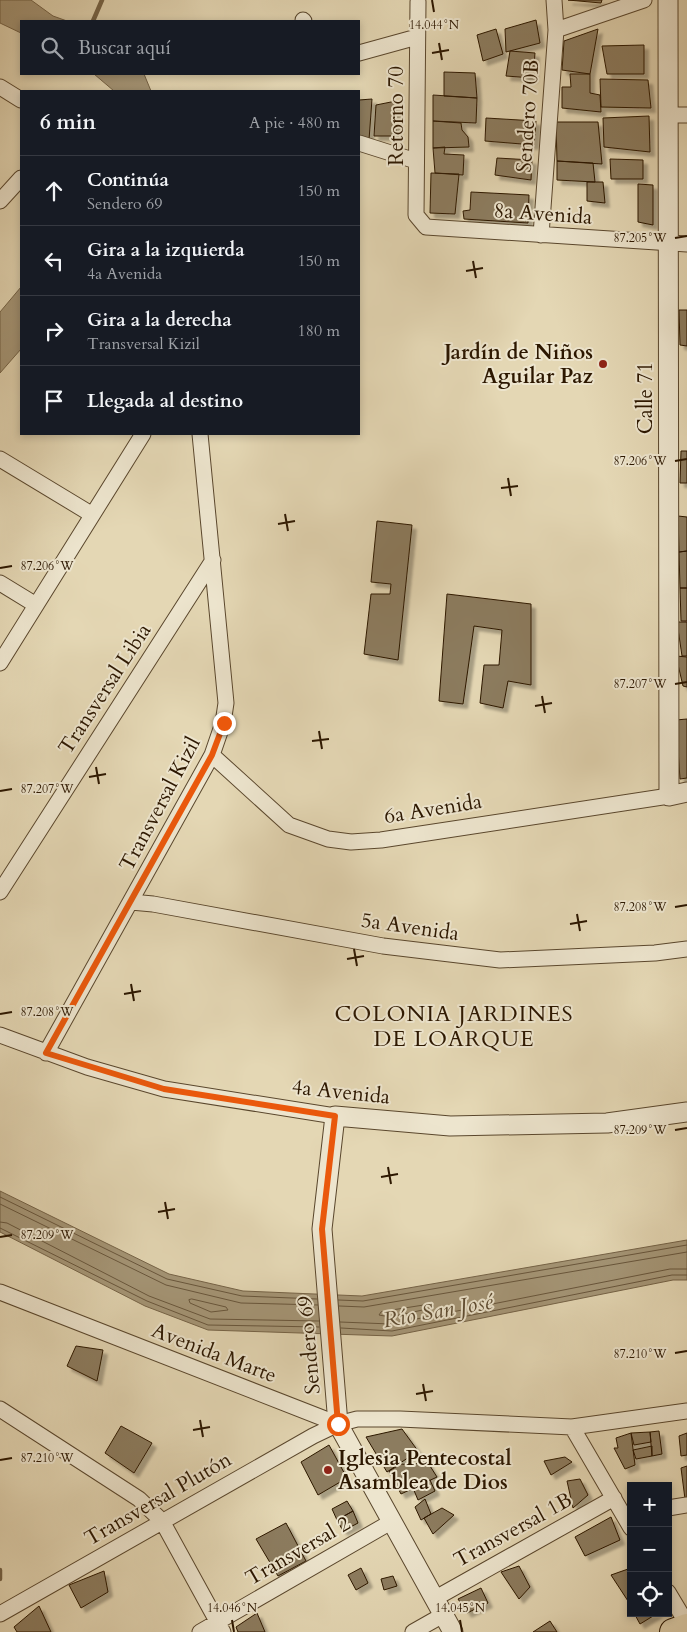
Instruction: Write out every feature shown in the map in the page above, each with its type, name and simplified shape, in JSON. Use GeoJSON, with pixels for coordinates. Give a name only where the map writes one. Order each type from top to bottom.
{"type":"FeatureCollection","features":[{"type":"Feature","properties":{"kind":"highway"},"geometry":{"type":"LineString","coordinates":[[673,1632],[687,1625]]}},
{"type":"Feature","properties":{"kind":"street","name":"Sendero 70B"},"geometry":{"type":"LineString","coordinates":[[542,235],[556,30],[554,0]]}},
{"type":"Feature","properties":{"kind":"street"},"geometry":{"type":"LineString","coordinates":[[556,30],[644,0]]}},
{"type":"Feature","properties":{"kind":"street","name":"Calle 71"},"geometry":{"type":"LineString","coordinates":[[668,0],[668,116],[678,244],[667,490],[678,794]]}},
{"type":"Feature","properties":{"kind":"street","name":"Retorno 70"},"geometry":{"type":"LineString","coordinates":[[418,2],[416,215],[426,227]]}},
{"type":"Feature","properties":{"kind":"street"},"geometry":{"type":"LineString","coordinates":[[360,53],[417,36]]}},
{"type":"Feature","properties":{"kind":"street"},"geometry":{"type":"LineString","coordinates":[[0,87],[20,99]]}},
{"type":"Feature","properties":{"kind":"street"},"geometry":{"type":"LineString","coordinates":[[668,116],[687,115]]}},
{"type":"Feature","properties":{"kind":"street"},"geometry":{"type":"LineString","coordinates":[[360,143],[416,161]]}},
{"type":"Feature","properties":{"kind":"street"},"geometry":{"type":"LineString","coordinates":[[0,201],[20,179]]}},
{"type":"Feature","properties":{"kind":"street","name":"8a Avenida"},"geometry":{"type":"LineString","coordinates":[[426,227],[678,244]]}},
{"type":"Feature","properties":{"kind":"street"},"geometry":{"type":"LineString","coordinates":[[0,663],[91,514],[142,435]]}},
{"type":"Feature","properties":{"kind":"street","name":"Transversal Kizil"},"geometry":{"type":"LineString","coordinates":[[46,1053],[212,755],[221,731],[226,703],[214,560],[200,435]]}},
{"type":"Feature","properties":{"kind":"street"},"geometry":{"type":"LineString","coordinates":[[0,459],[91,514]]}},
{"type":"Feature","properties":{"kind":"street","name":"Transversal Libia"},"geometry":{"type":"LineString","coordinates":[[0,892],[214,560]]}},
{"type":"Feature","properties":{"kind":"street"},"geometry":{"type":"LineString","coordinates":[[0,582],[36,605]]}},
{"type":"Feature","properties":{"kind":"street","name":"6a Avenida"},"geometry":{"type":"LineString","coordinates":[[212,755],[289,825],[328,839],[351,842],[381,840],[678,794]]}},
{"type":"Feature","properties":{"kind":"street","name":"5a Avenida"},"geometry":{"type":"LineString","coordinates":[[131,902],[153,904],[383,946],[500,960],[655,953],[687,949]]}},
{"type":"Feature","properties":{"kind":"street","name":"4a Avenida"},"geometry":{"type":"LineString","coordinates":[[0,1035],[46,1053],[164,1089],[335,1116],[450,1126],[606,1123],[687,1112]]}},
{"type":"Feature","properties":{"kind":"street","name":"Sendero 69"},"geometry":{"type":"LineString","coordinates":[[335,1116],[322,1229],[338,1424],[453,1632]]}},
{"type":"Feature","properties":{"kind":"street","name":"Avenida Marte"},"geometry":{"type":"LineString","coordinates":[[0,1292],[338,1424]]}},
{"type":"Feature","properties":{"kind":"street"},"geometry":{"type":"LineString","coordinates":[[0,1409],[139,1499],[162,1521],[220,1627]]}},
{"type":"Feature","properties":{"kind":"street"},"geometry":{"type":"LineString","coordinates":[[338,1424],[357,1419],[400,1419],[572,1427],[687,1411]]}},
{"type":"Feature","properties":{"kind":"street","name":"Transversal Plutón"},"geometry":{"type":"LineString","coordinates":[[0,1614],[162,1521],[338,1424]]}},
{"type":"Feature","properties":{"kind":"street"},"geometry":{"type":"LineString","coordinates":[[572,1427],[627,1518]]}},
{"type":"Feature","properties":{"kind":"street","name":"Transversal 1B"},"geometry":{"type":"LineString","coordinates":[[413,1632],[438,1607],[614,1498]]}},
{"type":"Feature","properties":{"kind":"street"},"geometry":{"type":"LineString","coordinates":[[672,1507],[687,1504]]}},
{"type":"Feature","properties":{"kind":"street","name":"Transversal 2"},"geometry":{"type":"LineString","coordinates":[[200,1632],[220,1627],[391,1522]]}},
{"type":"Feature","properties":{"kind":"street"},"geometry":{"type":"LineString","coordinates":[[672,1599],[687,1625]]}},
{"type":"Feature","properties":{"kind":"water"},"geometry":{"type":"Polygon","coordinates":[[[0,0],[31,0],[53,16],[64,20],[20,20],[20,33],[0,23],[0,0]]]}},
{"type":"Feature","properties":{"kind":"water"},"geometry":{"type":"Polygon","coordinates":[[[95,75],[144,75],[151,90],[113,90],[95,75]]]}},
{"type":"Feature","properties":{"kind":"water"},"geometry":{"type":"Polygon","coordinates":[[[20,288],[20,350],[0,373],[0,312],[20,288]]]}},
{"type":"Feature","properties":{"kind":"water","name":"Río San José"},"geometry":{"type":"Polygon","coordinates":[[[0,1191],[169,1274],[243,1291],[362,1296],[687,1240],[687,1280],[673,1280],[392,1336],[208,1330],[145,1306],[0,1232],[0,1191]]]}},
{"type":"Feature","properties":{"kind":"building"},"geometry":{"type":"Polygon","coordinates":[[[568,0],[602,0],[601,3],[568,0]]]}},
{"type":"Feature","properties":{"kind":"building"},"geometry":{"type":"Polygon","coordinates":[[[536,20],[540,43],[506,52],[505,29],[536,20]]]}},
{"type":"Feature","properties":{"kind":"building"},"geometry":{"type":"Polygon","coordinates":[[[496,29],[503,54],[483,61],[477,35],[496,29]]]}},
{"type":"Feature","properties":{"kind":"building"},"geometry":{"type":"Polygon","coordinates":[[[598,29],[590,74],[562,70],[564,41],[598,29]]]}},
{"type":"Feature","properties":{"kind":"building"},"geometry":{"type":"Polygon","coordinates":[[[644,45],[644,74],[607,74],[602,46],[644,45]]]}},
{"type":"Feature","properties":{"kind":"building"},"geometry":{"type":"Polygon","coordinates":[[[510,51],[535,53],[533,78],[506,76],[510,51]]]}},
{"type":"Feature","properties":{"kind":"building"},"geometry":{"type":"Polygon","coordinates":[[[444,72],[475,73],[477,98],[444,96],[444,72]]]}},
{"type":"Feature","properties":{"kind":"building"},"geometry":{"type":"Polygon","coordinates":[[[570,74],[590,74],[590,93],[600,95],[601,112],[562,108],[562,87],[571,87],[570,74]]]}},
{"type":"Feature","properties":{"kind":"building"},"geometry":{"type":"Polygon","coordinates":[[[600,79],[648,80],[651,108],[601,107],[600,79]]]}},
{"type":"Feature","properties":{"kind":"building"},"geometry":{"type":"Polygon","coordinates":[[[433,95],[477,98],[476,123],[433,121],[433,95]]]}},
{"type":"Feature","properties":{"kind":"building"},"geometry":{"type":"Polygon","coordinates":[[[372,99],[369,140],[360,137],[360,100],[372,99]]]}},
{"type":"Feature","properties":{"kind":"building"},"geometry":{"type":"Polygon","coordinates":[[[396,101],[396,136],[374,136],[376,105],[396,101]]]}},
{"type":"Feature","properties":{"kind":"building"},"geometry":{"type":"Polygon","coordinates":[[[649,116],[650,152],[604,147],[603,118],[649,116]]]}},
{"type":"Feature","properties":{"kind":"building"},"geometry":{"type":"Polygon","coordinates":[[[486,118],[536,121],[534,145],[485,141],[486,118]]]}},
{"type":"Feature","properties":{"kind":"building"},"geometry":{"type":"Polygon","coordinates":[[[433,121],[461,123],[462,130],[468,137],[469,147],[433,148],[433,121]]]}},
{"type":"Feature","properties":{"kind":"building"},"geometry":{"type":"Polygon","coordinates":[[[556,122],[598,122],[602,164],[557,161],[556,122]]]}},
{"type":"Feature","properties":{"kind":"building"},"geometry":{"type":"Polygon","coordinates":[[[445,147],[444,154],[464,155],[463,175],[435,173],[433,148],[445,147]]]}},
{"type":"Feature","properties":{"kind":"building"},"geometry":{"type":"Polygon","coordinates":[[[497,158],[532,160],[531,180],[495,175],[497,158]]]}},
{"type":"Feature","properties":{"kind":"building"},"geometry":{"type":"Polygon","coordinates":[[[610,159],[643,160],[643,179],[611,179],[610,159]]]}},
{"type":"Feature","properties":{"kind":"building"},"geometry":{"type":"Polygon","coordinates":[[[557,161],[593,163],[595,182],[557,180],[557,161]]]}},
{"type":"Feature","properties":{"kind":"building"},"geometry":{"type":"Polygon","coordinates":[[[431,173],[459,174],[455,214],[430,213],[431,173]]]}},
{"type":"Feature","properties":{"kind":"building"},"geometry":{"type":"Polygon","coordinates":[[[587,182],[603,182],[605,203],[587,201],[587,182]]]}},
{"type":"Feature","properties":{"kind":"building"},"geometry":{"type":"Polygon","coordinates":[[[638,184],[653,185],[653,225],[638,222],[638,184]]]}},
{"type":"Feature","properties":{"kind":"building"},"geometry":{"type":"Polygon","coordinates":[[[471,192],[529,195],[528,223],[464,219],[463,211],[470,210],[471,192]]]}},
{"type":"Feature","properties":{"kind":"building"},"geometry":{"type":"Polygon","coordinates":[[[679,310],[687,310],[687,346],[680,345],[679,310]]]}},
{"type":"Feature","properties":{"kind":"building"},"geometry":{"type":"Polygon","coordinates":[[[681,451],[687,451],[687,483],[680,483],[681,451]]]}},
{"type":"Feature","properties":{"kind":"building"},"geometry":{"type":"Polygon","coordinates":[[[678,516],[687,517],[687,551],[679,552],[678,516]]]}},
{"type":"Feature","properties":{"kind":"building"},"geometry":{"type":"Polygon","coordinates":[[[377,521],[412,525],[398,660],[364,654],[371,594],[390,594],[391,584],[371,582],[377,521]]]}},
{"type":"Feature","properties":{"kind":"building"},"geometry":{"type":"Polygon","coordinates":[[[687,551],[687,588],[680,588],[679,552],[687,551]]]}},
{"type":"Feature","properties":{"kind":"building"},"geometry":{"type":"Polygon","coordinates":[[[680,588],[687,588],[687,621],[681,621],[680,588]]]}},
{"type":"Feature","properties":{"kind":"building"},"geometry":{"type":"Polygon","coordinates":[[[447,594],[531,604],[531,685],[508,681],[503,708],[480,703],[484,665],[499,665],[502,630],[474,626],[463,704],[439,701],[447,594]]]}},
{"type":"Feature","properties":{"kind":"building"},"geometry":{"type":"Polygon","coordinates":[[[677,622],[687,622],[687,656],[682,656],[677,622]]]}},
{"type":"Feature","properties":{"kind":"building"},"geometry":{"type":"Polygon","coordinates":[[[676,656],[687,657],[687,687],[683,686],[676,656]]]}},
{"type":"Feature","properties":{"kind":"building"},"geometry":{"type":"Polygon","coordinates":[[[687,719],[687,778],[680,779],[676,720],[687,719]]]}},
{"type":"Feature","properties":{"kind":"building"},"geometry":{"type":"Polygon","coordinates":[[[76,1346],[103,1350],[97,1381],[67,1366],[76,1346]]]}},
{"type":"Feature","properties":{"kind":"building"},"geometry":{"type":"Polygon","coordinates":[[[121,1426],[152,1443],[134,1473],[105,1453],[121,1426]]]}},
{"type":"Feature","properties":{"kind":"building"},"geometry":{"type":"Polygon","coordinates":[[[402,1429],[418,1451],[387,1472],[366,1437],[402,1429]]]}},
{"type":"Feature","properties":{"kind":"building"},"geometry":{"type":"Polygon","coordinates":[[[659,1431],[662,1454],[652,1456],[650,1432],[659,1431]]]}},
{"type":"Feature","properties":{"kind":"building"},"geometry":{"type":"Polygon","coordinates":[[[650,1432],[651,1442],[634,1445],[631,1433],[650,1432]]]}},
{"type":"Feature","properties":{"kind":"building"},"geometry":{"type":"Polygon","coordinates":[[[631,1433],[635,1465],[625,1469],[614,1448],[618,1448],[616,1438],[631,1433]]]}},
{"type":"Feature","properties":{"kind":"building"},"geometry":{"type":"Polygon","coordinates":[[[687,1433],[687,1455],[681,1456],[679,1436],[687,1433]]]}},
{"type":"Feature","properties":{"kind":"building"},"geometry":{"type":"Polygon","coordinates":[[[329,1445],[347,1478],[318,1495],[301,1462],[329,1445]]]}},
{"type":"Feature","properties":{"kind":"building"},"geometry":{"type":"Polygon","coordinates":[[[652,1446],[652,1456],[636,1459],[633,1450],[652,1446]]]}},
{"type":"Feature","properties":{"kind":"building"},"geometry":{"type":"Polygon","coordinates":[[[565,1457],[572,1462],[551,1475],[544,1461],[565,1457]]]}},
{"type":"Feature","properties":{"kind":"building"},"geometry":{"type":"Polygon","coordinates":[[[425,1458],[437,1477],[401,1494],[389,1471],[401,1464],[414,1465],[425,1458]]]}},
{"type":"Feature","properties":{"kind":"building"},"geometry":{"type":"Polygon","coordinates":[[[687,1466],[687,1499],[685,1499],[681,1468],[687,1466]]]}},
{"type":"Feature","properties":{"kind":"building"},"geometry":{"type":"Polygon","coordinates":[[[580,1479],[588,1495],[573,1508],[567,1481],[580,1479]]]}},
{"type":"Feature","properties":{"kind":"building"},"geometry":{"type":"Polygon","coordinates":[[[430,1480],[435,1491],[418,1500],[413,1488],[430,1480]]]}},
{"type":"Feature","properties":{"kind":"building"},"geometry":{"type":"Polygon","coordinates":[[[425,1499],[431,1514],[421,1520],[415,1507],[425,1499]]]}},
{"type":"Feature","properties":{"kind":"building"},"geometry":{"type":"Polygon","coordinates":[[[347,1501],[353,1511],[337,1520],[332,1509],[347,1501]]]}},
{"type":"Feature","properties":{"kind":"building"},"geometry":{"type":"Polygon","coordinates":[[[442,1508],[454,1515],[433,1534],[424,1518],[442,1508]]]}},
{"type":"Feature","properties":{"kind":"building"},"geometry":{"type":"Polygon","coordinates":[[[353,1511],[358,1523],[343,1531],[337,1520],[353,1511]]]}},
{"type":"Feature","properties":{"kind":"building"},"geometry":{"type":"Polygon","coordinates":[[[611,1517],[620,1540],[585,1556],[575,1537],[611,1517]]]}},
{"type":"Feature","properties":{"kind":"building"},"geometry":{"type":"Polygon","coordinates":[[[286,1523],[306,1561],[278,1576],[256,1539],[286,1523]]]}},
{"type":"Feature","properties":{"kind":"building"},"geometry":{"type":"Polygon","coordinates":[[[519,1566],[530,1587],[519,1599],[501,1572],[519,1566]]]}},
{"type":"Feature","properties":{"kind":"building"},"geometry":{"type":"Polygon","coordinates":[[[361,1568],[368,1583],[356,1590],[348,1575],[361,1568]]]}},
{"type":"Feature","properties":{"kind":"building"},"geometry":{"type":"Polygon","coordinates":[[[627,1569],[627,1599],[611,1575],[627,1569]]]}},
{"type":"Feature","properties":{"kind":"building"},"geometry":{"type":"Polygon","coordinates":[[[104,1571],[108,1592],[81,1608],[69,1585],[104,1571]]]}},
{"type":"Feature","properties":{"kind":"building"},"geometry":{"type":"Polygon","coordinates":[[[393,1576],[397,1586],[384,1590],[381,1579],[393,1576]]]}},
{"type":"Feature","properties":{"kind":"building"},"geometry":{"type":"Polygon","coordinates":[[[481,1588],[488,1603],[467,1613],[458,1599],[481,1588]]]}},
{"type":"Feature","properties":{"kind":"building"},"geometry":{"type":"Polygon","coordinates":[[[39,1606],[51,1632],[17,1632],[14,1627],[39,1606]]]}},
{"type":"Feature","properties":{"kind":"building"},"geometry":{"type":"Polygon","coordinates":[[[257,1613],[265,1632],[238,1632],[236,1627],[257,1613]]]}},
{"type":"Feature","properties":{"kind":"building"},"geometry":{"type":"Polygon","coordinates":[[[636,1617],[651,1617],[640,1624],[636,1617]]]}},
{"type":"Feature","properties":{"kind":"building"},"geometry":{"type":"Polygon","coordinates":[[[550,1621],[557,1632],[533,1632],[550,1621]]]}},
{"type":"Feature","properties":{"kind":"waterway"},"geometry":{"type":"LineString","coordinates":[[93,20],[102,0]]}},
{"type":"Feature","properties":{"kind":"waterway"},"geometry":{"type":"LineString","coordinates":[[0,1570],[0,1579]]}},
{"type":"Feature","properties":{"kind":"place","name":"Jardín de Niños Aguilar Paz"},"geometry":{"type":"Point","coordinates":[603,364]}},
{"type":"Feature","properties":{"kind":"place","name":"Iglesia Pentecostal Asamblea de Dios"},"geometry":{"type":"Point","coordinates":[328,1470]}},
{"type":"Feature","properties":{"kind":"district","name":"COLONIA JARDINES DE LOARQUE"},"geometry":{"type":"Point","coordinates":[454,1026]}},
{"type":"Feature","properties":{"kind":"route"},"geometry":{"type":"LineString","coordinates":[[224,723],[212,755],[46,1053],[164,1089],[335,1116],[322,1229],[338,1424]]}}]}
